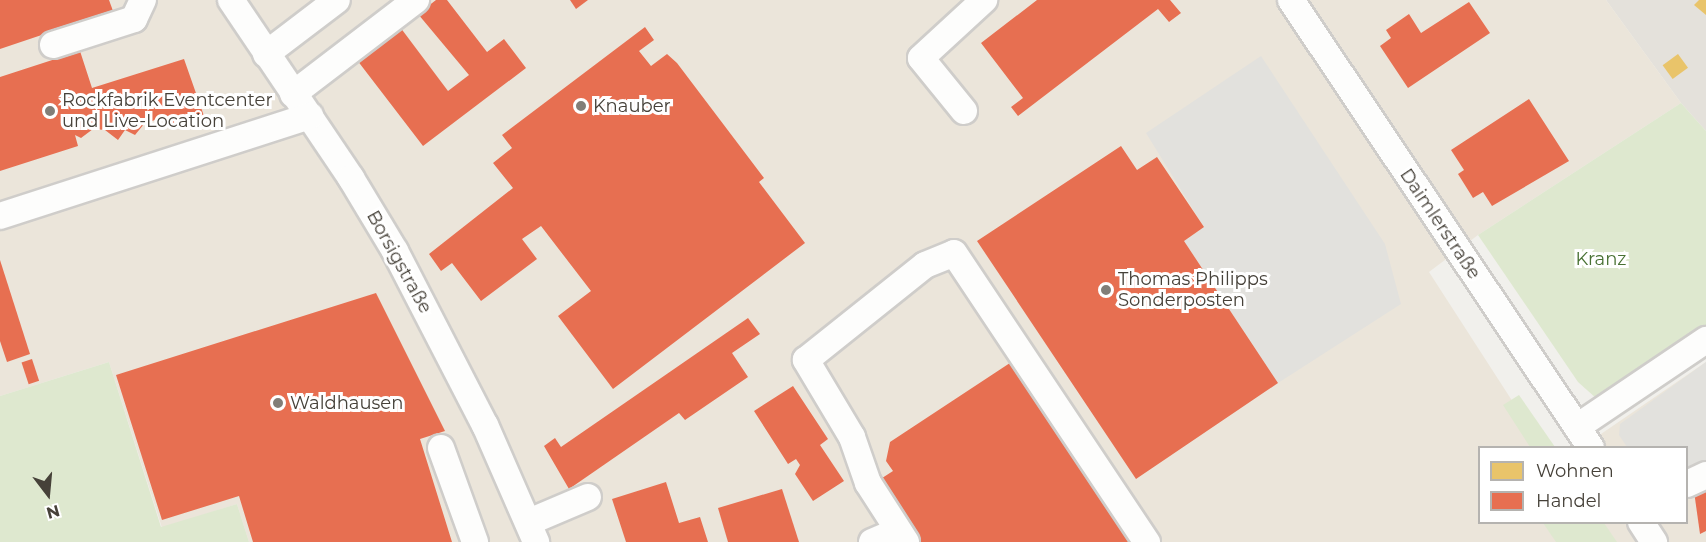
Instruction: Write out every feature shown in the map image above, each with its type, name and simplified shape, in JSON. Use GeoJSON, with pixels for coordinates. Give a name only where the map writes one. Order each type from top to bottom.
{"type":"FeatureCollection","features":[{"type":"Feature","properties":{"kind":"street"},"geometry":{"type":"LineString","coordinates":[[53,45],[134,19],[143,0]]}},
{"type":"Feature","properties":{"kind":"street","name":"Borsigstraße"},"geometry":{"type":"LineString","coordinates":[[231,0],[309,116],[395,251],[485,425],[533,532]]}},
{"type":"Feature","properties":{"kind":"street"},"geometry":{"type":"LineString","coordinates":[[267,54],[337,0]]}},
{"type":"Feature","properties":{"kind":"street"},"geometry":{"type":"LineString","coordinates":[[293,93],[416,0]]}},
{"type":"Feature","properties":{"kind":"street"},"geometry":{"type":"LineString","coordinates":[[964,111],[921,58],[984,0]]}},
{"type":"Feature","properties":{"kind":"street","name":"Daimlerstraße"},"geometry":{"type":"LineString","coordinates":[[1291,0],[1584,437]]}},
{"type":"Feature","properties":{"kind":"street"},"geometry":{"type":"LineString","coordinates":[[0,216],[309,116]]}},
{"type":"Feature","properties":{"kind":"street"},"geometry":{"type":"LineString","coordinates":[[872,542],[902,536],[868,483],[852,437],[806,360],[925,265],[954,253],[1147,542]]}},
{"type":"Feature","properties":{"kind":"street"},"geometry":{"type":"LineString","coordinates":[[1584,437],[1706,340]]}},
{"type":"Feature","properties":{"kind":"street"},"geometry":{"type":"LineString","coordinates":[[441,448],[475,542]]}},
{"type":"Feature","properties":{"kind":"street"},"geometry":{"type":"LineString","coordinates":[[533,532],[588,497]]}},
{"type":"Feature","properties":{"kind":"street"},"geometry":{"type":"LineString","coordinates":[[1642,524],[1654,542]]}},
{"type":"Feature","properties":{"kind":"shaded area"},"geometry":{"type":"Polygon","coordinates":[[[0,0],[1606,0],[1681,103],[1478,235],[1429,272],[1541,446],[1478,446],[1478,524],[1688,524],[1688,446],[1583,446],[1706,362],[1706,542],[249,542],[237,504],[162,528],[109,362],[0,396],[0,0]]]}},
{"type":"Feature","properties":{"kind":"shaded area"},"geometry":{"type":"Polygon","coordinates":[[[1606,0],[1706,0],[1706,131],[1681,103],[1606,0]]]}},
{"type":"Feature","properties":{"kind":"shaded area"},"geometry":{"type":"Polygon","coordinates":[[[1261,56],[1385,244],[1401,304],[1278,383],[1184,241],[1204,227],[1146,133],[1261,56]]]}},
{"type":"Feature","properties":{"kind":"shaded area"},"geometry":{"type":"Polygon","coordinates":[[[1706,362],[1706,468],[1688,472],[1688,446],[1626,446],[1619,435],[1620,424],[1706,362]]]}},
{"type":"Feature","properties":{"kind":"green space","name":"Kranz"},"geometry":{"type":"Polygon","coordinates":[[[1681,103],[1706,131],[1706,325],[1597,399],[1578,382],[1478,235],[1681,103]]]}},
{"type":"Feature","properties":{"kind":"green space"},"geometry":{"type":"Polygon","coordinates":[[[109,362],[161,527],[237,504],[249,542],[0,542],[0,396],[109,362]]]}},
{"type":"Feature","properties":{"kind":"green space"},"geometry":{"type":"Polygon","coordinates":[[[1519,395],[1554,446],[1529,446],[1503,405],[1519,395]]]}},
{"type":"Feature","properties":{"kind":"green space"},"geometry":{"type":"Polygon","coordinates":[[[1544,524],[1605,524],[1617,542],[1556,542],[1544,524]]]}},
{"type":"Feature","properties":{"kind":"building: Wohnen"},"geometry":{"type":"Polygon","coordinates":[[[1699,0],[1706,0],[1706,15],[1694,5],[1699,0]]]}},
{"type":"Feature","properties":{"kind":"building: Wohnen"},"geometry":{"type":"Polygon","coordinates":[[[1678,54],[1688,68],[1673,79],[1663,65],[1678,54]]]}},
{"type":"Feature","properties":{"kind":"building: Handel"},"geometry":{"type":"Polygon","coordinates":[[[0,0],[109,0],[113,11],[0,49],[0,0]]]}},
{"type":"Feature","properties":{"kind":"building: Handel"},"geometry":{"type":"Polygon","coordinates":[[[436,0],[447,0],[487,52],[504,39],[526,68],[423,146],[357,60],[400,27],[448,91],[469,75],[418,14],[436,0]]]}},
{"type":"Feature","properties":{"kind":"building: Handel"},"geometry":{"type":"Polygon","coordinates":[[[570,0],[588,0],[576,9],[570,0]]]}},
{"type":"Feature","properties":{"kind":"building: Handel"},"geometry":{"type":"Polygon","coordinates":[[[1037,0],[1170,0],[1181,13],[1169,22],[1158,9],[1018,116],[1011,107],[1023,98],[981,43],[1037,0]]]}},
{"type":"Feature","properties":{"kind":"building: Handel"},"geometry":{"type":"Polygon","coordinates":[[[1469,2],[1490,33],[1408,88],[1380,46],[1391,38],[1386,30],[1409,14],[1421,33],[1469,2]]]}},
{"type":"Feature","properties":{"kind":"building: Handel"},"geometry":{"type":"Polygon","coordinates":[[[645,27],[654,40],[639,51],[651,66],[667,54],[677,63],[764,178],[759,182],[805,243],[613,389],[558,316],[591,291],[541,226],[522,239],[537,259],[481,301],[452,263],[441,271],[429,254],[513,188],[493,163],[512,148],[502,135],[645,27]]]}},
{"type":"Feature","properties":{"kind":"building: Handel","name":"Rockfabrik Eventcenter und Live-Location"},"geometry":{"type":"Polygon","coordinates":[[[80,51],[92,88],[184,59],[204,116],[167,128],[163,117],[144,124],[135,135],[125,130],[118,140],[105,130],[93,129],[81,138],[75,135],[78,146],[0,171],[0,77],[80,51]]]}},
{"type":"Feature","properties":{"kind":"building: Handel"},"geometry":{"type":"Polygon","coordinates":[[[1529,99],[1569,161],[1492,206],[1483,192],[1473,198],[1458,174],[1464,170],[1451,150],[1529,99]]]}},
{"type":"Feature","properties":{"kind":"building: Handel","name":"Thomas Philipps Sonderposten"},"geometry":{"type":"Polygon","coordinates":[[[1121,146],[1137,170],[1157,157],[1204,227],[1184,241],[1278,383],[1136,479],[977,241],[1121,146]]]}},
{"type":"Feature","properties":{"kind":"building: Handel"},"geometry":{"type":"Polygon","coordinates":[[[0,260],[30,354],[7,362],[0,341],[0,260]]]}},
{"type":"Feature","properties":{"kind":"building: Handel","name":"Waldhausen"},"geometry":{"type":"Polygon","coordinates":[[[376,293],[445,431],[420,439],[452,542],[253,542],[239,496],[162,520],[116,375],[376,293]]]}},
{"type":"Feature","properties":{"kind":"building: Handel"},"geometry":{"type":"Polygon","coordinates":[[[748,318],[760,334],[732,353],[748,377],[685,420],[679,413],[569,489],[544,446],[555,438],[561,447],[748,318]]]}},
{"type":"Feature","properties":{"kind":"building: Handel"},"geometry":{"type":"Polygon","coordinates":[[[32,359],[39,381],[29,384],[22,362],[32,359]]]}},
{"type":"Feature","properties":{"kind":"building: Handel"},"geometry":{"type":"Polygon","coordinates":[[[1016,359],[1138,542],[920,542],[879,480],[893,471],[886,461],[890,442],[1016,359]]]}},
{"type":"Feature","properties":{"kind":"building: Handel"},"geometry":{"type":"Polygon","coordinates":[[[793,386],[828,439],[820,445],[844,481],[813,501],[795,474],[800,465],[796,459],[788,464],[754,411],[793,386]]]}},
{"type":"Feature","properties":{"kind":"building: Handel"},"geometry":{"type":"Polygon","coordinates":[[[1706,477],[1706,531],[1700,534],[1693,484],[1706,477]]]}},
{"type":"Feature","properties":{"kind":"building: Handel"},"geometry":{"type":"Polygon","coordinates":[[[666,482],[679,523],[700,517],[708,542],[626,542],[612,499],[666,482]]]}},
{"type":"Feature","properties":{"kind":"building: Handel"},"geometry":{"type":"Polygon","coordinates":[[[782,489],[799,542],[728,542],[718,508],[782,489]]]}},
{"type":"Feature","properties":{"kind":"place","name":"Knauber"},"geometry":{"type":"Point","coordinates":[581,106]}},
{"type":"Feature","properties":{"kind":"place","name":"Rockfabrik Eventcenter und Live-Location"},"geometry":{"type":"Point","coordinates":[50,111]}},
{"type":"Feature","properties":{"kind":"place","name":"Thomas Philipps Sonderposten"},"geometry":{"type":"Point","coordinates":[1106,290]}},
{"type":"Feature","properties":{"kind":"place","name":"Waldhausen"},"geometry":{"type":"Point","coordinates":[278,403]}}]}
